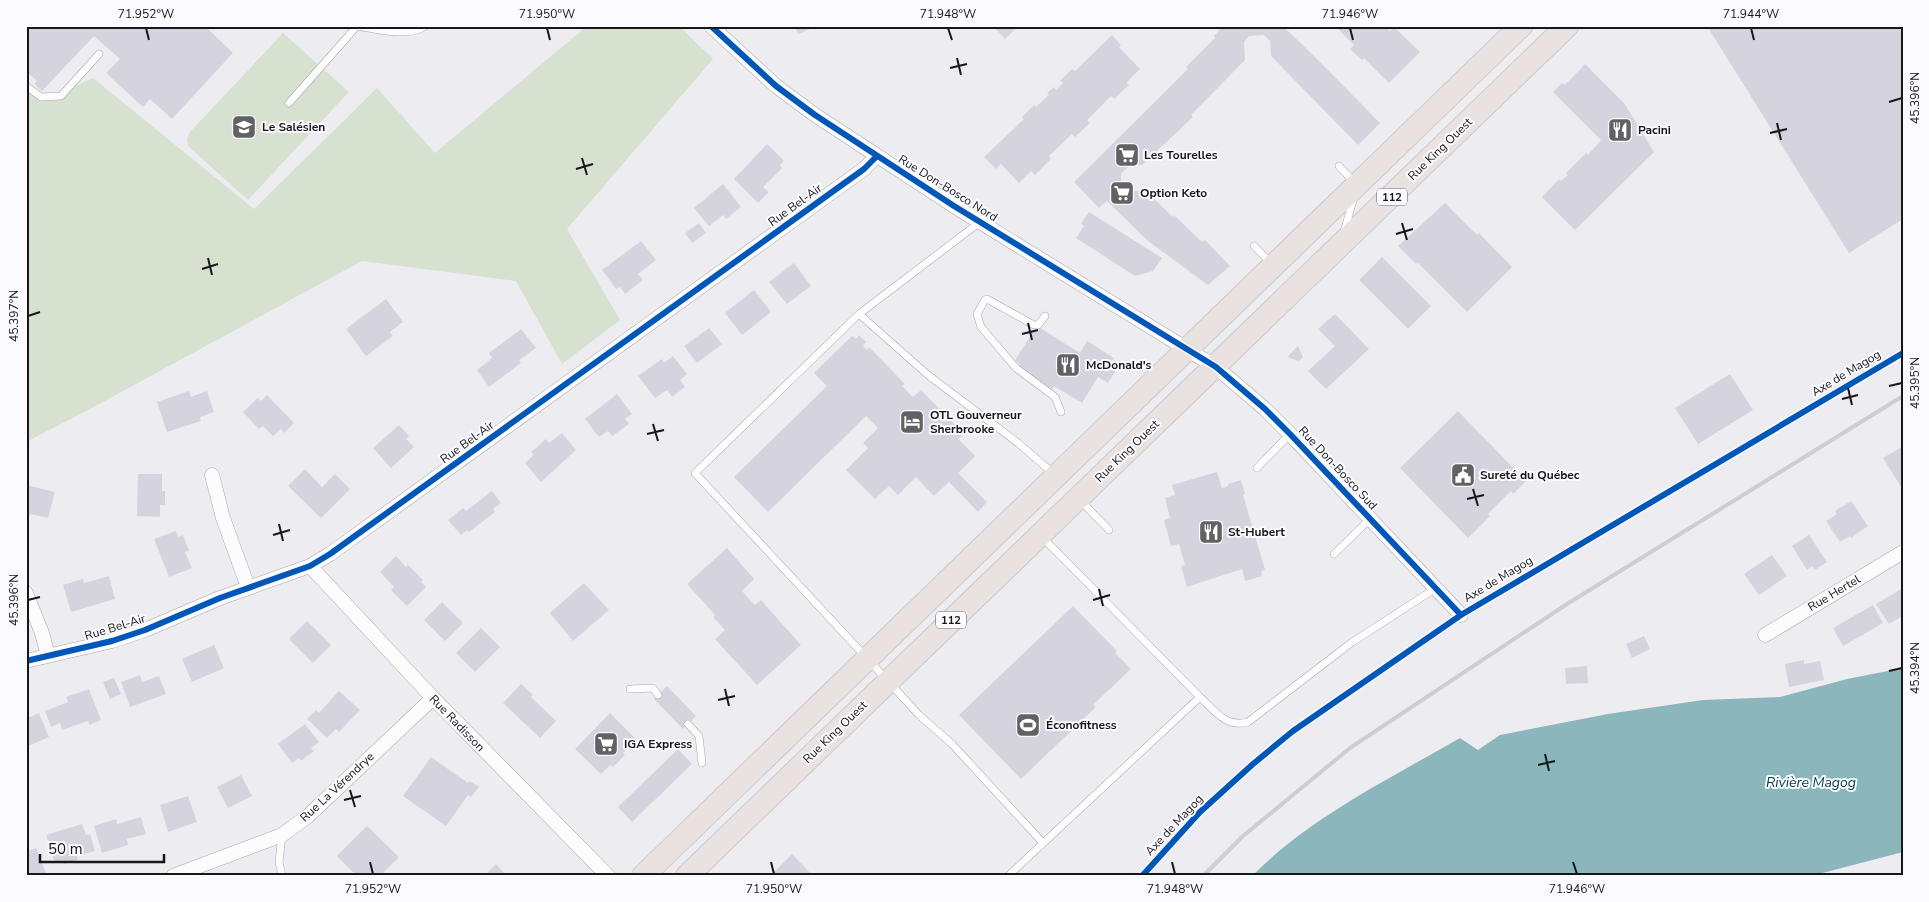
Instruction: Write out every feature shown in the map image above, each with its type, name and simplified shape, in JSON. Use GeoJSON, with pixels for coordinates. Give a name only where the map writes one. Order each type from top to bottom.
{"type":"FeatureCollection","features":[{"type":"Feature","properties":{"kind":"main road","name":"112"},"geometry":{"type":"LineString","coordinates":[[643,876],[1521,26]]}},
{"type":"Feature","properties":{"kind":"main road","name":"Rue King Ouest"},"geometry":{"type":"LineString","coordinates":[[687,876],[1040,534],[1216,367],[1560,29]]}},
{"type":"Feature","properties":{"kind":"street","name":"Rue Don-Bosco Nord"},"geometry":{"type":"LineString","coordinates":[[711,26],[776,86],[815,115],[980,222],[1188,349]]}},
{"type":"Feature","properties":{"kind":"street","name":"Rue Bel-Air"},"geometry":{"type":"LineString","coordinates":[[26,660],[112,641],[145,630],[248,587],[310,566],[330,554],[856,175],[876,156]]}},
{"type":"Feature","properties":{"kind":"street","name":"Rue Don-Bosco Sud"},"geometry":{"type":"LineString","coordinates":[[1188,349],[1216,367],[1265,409],[1461,615]]}},
{"type":"Feature","properties":{"kind":"street"},"geometry":{"type":"LineString","coordinates":[[212,476],[223,518],[248,587]]}},
{"type":"Feature","properties":{"kind":"street","name":"Rue Hertel"},"geometry":{"type":"LineString","coordinates":[[1765,635],[1903,552]]}},
{"type":"Feature","properties":{"kind":"street","name":"Rue Radisson"},"geometry":{"type":"LineString","coordinates":[[310,566],[433,698],[608,876]]}},
{"type":"Feature","properties":{"kind":"street"},"geometry":{"type":"LineString","coordinates":[[26,593],[42,633],[48,656]]}},
{"type":"Feature","properties":{"kind":"street","name":"Rue La Vérendrye"},"geometry":{"type":"LineString","coordinates":[[173,876],[282,835],[308,816],[433,698]]}},
{"type":"Feature","properties":{"kind":"lane"},"geometry":{"type":"LineString","coordinates":[[290,103],[357,26],[390,32],[420,30],[425,26]]}},
{"type":"Feature","properties":{"kind":"lane"},"geometry":{"type":"LineString","coordinates":[[26,86],[41,97],[61,96],[99,54]]}},
{"type":"Feature","properties":{"kind":"lane"},"geometry":{"type":"LineString","coordinates":[[1339,166],[1357,185],[1339,247]]}},
{"type":"Feature","properties":{"kind":"lane"},"geometry":{"type":"LineString","coordinates":[[980,222],[859,314],[695,473],[867,659],[952,744],[1043,843]]}},
{"type":"Feature","properties":{"kind":"lane"},"geometry":{"type":"LineString","coordinates":[[1254,246],[1274,266]]}},
{"type":"Feature","properties":{"kind":"lane"},"geometry":{"type":"LineString","coordinates":[[1045,316],[1038,325],[1034,325],[988,299],[984,300],[977,314],[981,327],[1016,368],[1055,397],[1061,412]]}},
{"type":"Feature","properties":{"kind":"lane"},"geometry":{"type":"LineString","coordinates":[[859,314],[928,374],[1018,443],[1057,476]]}},
{"type":"Feature","properties":{"kind":"lane"},"geometry":{"type":"LineString","coordinates":[[1257,468],[1290,434]]}},
{"type":"Feature","properties":{"kind":"lane"},"geometry":{"type":"LineString","coordinates":[[1078,498],[1109,530]]}},
{"type":"Feature","properties":{"kind":"lane"},"geometry":{"type":"LineString","coordinates":[[1334,554],[1370,519]]}},
{"type":"Feature","properties":{"kind":"lane"},"geometry":{"type":"LineString","coordinates":[[1040,534],[1200,697],[1226,720],[1238,725],[1248,722],[1351,643],[1436,588]]}},
{"type":"Feature","properties":{"kind":"lane"},"geometry":{"type":"LineString","coordinates":[[630,689],[653,688],[658,694]]}},
{"type":"Feature","properties":{"kind":"lane"},"geometry":{"type":"LineString","coordinates":[[1008,876],[1200,697]]}},
{"type":"Feature","properties":{"kind":"lane"},"geometry":{"type":"LineString","coordinates":[[688,724],[699,736],[702,763]]}},
{"type":"Feature","properties":{"kind":"lane"},"geometry":{"type":"LineString","coordinates":[[282,835],[279,862],[282,876]]}},
{"type":"Feature","properties":{"kind":"green space"},"geometry":{"type":"Polygon","coordinates":[[[587,26],[679,26],[713,59],[567,229],[620,320],[562,364],[516,281],[362,261],[26,442],[26,82],[43,101],[93,78],[254,209],[377,88],[435,153],[587,26]]]}},
{"type":"Feature","properties":{"kind":"green space"},"geometry":{"type":"Polygon","coordinates":[[[283,33],[349,92],[248,200],[188,146],[187,140],[189,133],[283,33]]]}},
{"type":"Feature","properties":{"kind":"water","name":"Rivière Magog"},"geometry":{"type":"Polygon","coordinates":[[[1903,668],[1903,852],[1811,876],[1252,876],[1274,855],[1324,818],[1378,784],[1460,738],[1478,750],[1500,735],[1608,714],[1703,700],[1780,697],[1847,679],[1903,668]]]}},
{"type":"Feature","properties":{"kind":"building"},"geometry":{"type":"Polygon","coordinates":[[[26,26],[205,26],[233,53],[172,119],[150,99],[143,107],[106,73],[120,59],[94,36],[42,91],[34,84],[37,81],[26,71],[26,26]]]}},
{"type":"Feature","properties":{"kind":"building"},"geometry":{"type":"Polygon","coordinates":[[[795,26],[817,26],[798,34],[795,26]]]}},
{"type":"Feature","properties":{"kind":"building"},"geometry":{"type":"Polygon","coordinates":[[[993,26],[1018,26],[1005,39],[993,26]]]}},
{"type":"Feature","properties":{"kind":"building","name":"Les Tourelles"},"geometry":{"type":"Polygon","coordinates":[[[1223,26],[1283,26],[1380,123],[1358,145],[1271,56],[1270,41],[1264,35],[1249,36],[1244,42],[1245,60],[1191,115],[1193,117],[1142,165],[1130,165],[1121,174],[1121,182],[1129,191],[1146,191],[1202,242],[1205,240],[1230,266],[1208,285],[1148,241],[1107,201],[1099,208],[1074,182],[1188,69],[1186,67],[1215,38],[1214,36],[1223,26]]]}},
{"type":"Feature","properties":{"kind":"building"},"geometry":{"type":"Polygon","coordinates":[[[1335,26],[1385,26],[1390,31],[1394,27],[1420,52],[1389,83],[1364,58],[1362,60],[1350,49],[1354,45],[1335,26]]]}},
{"type":"Feature","properties":{"kind":"building"},"geometry":{"type":"Polygon","coordinates":[[[1707,26],[1903,26],[1903,219],[1849,253],[1707,26]]]}},
{"type":"Feature","properties":{"kind":"building"},"geometry":{"type":"Polygon","coordinates":[[[1112,35],[1121,45],[1119,47],[1140,69],[1126,83],[1129,85],[1114,99],[1111,96],[1087,120],[1090,123],[1075,137],[1072,134],[1049,156],[1051,159],[1035,175],[1031,171],[1019,183],[1001,164],[996,169],[984,157],[1024,119],[1022,117],[1034,105],[1036,107],[1049,95],[1047,93],[1054,87],[1056,90],[1063,83],[1060,81],[1072,69],[1075,71],[1112,35]]]}},
{"type":"Feature","properties":{"kind":"building"},"geometry":{"type":"Polygon","coordinates":[[[1585,64],[1624,103],[1654,152],[1575,230],[1542,197],[1559,179],[1561,181],[1568,175],[1566,173],[1586,153],[1588,155],[1601,140],[1553,92],[1562,83],[1565,85],[1585,64]]]}},
{"type":"Feature","properties":{"kind":"building"},"geometry":{"type":"Polygon","coordinates":[[[767,144],[784,161],[780,165],[782,168],[763,187],[769,192],[758,203],[734,179],[767,144]]]}},
{"type":"Feature","properties":{"kind":"building"},"geometry":{"type":"Polygon","coordinates":[[[723,184],[741,207],[726,219],[723,215],[709,226],[694,208],[723,184]]]}},
{"type":"Feature","properties":{"kind":"building"},"geometry":{"type":"Polygon","coordinates":[[[1445,203],[1477,235],[1479,233],[1512,267],[1467,312],[1418,263],[1416,264],[1398,246],[1445,203]]]}},
{"type":"Feature","properties":{"kind":"building"},"geometry":{"type":"Polygon","coordinates":[[[1089,212],[1162,258],[1153,271],[1135,276],[1076,238],[1084,226],[1081,224],[1089,212]]]}},
{"type":"Feature","properties":{"kind":"building"},"geometry":{"type":"Polygon","coordinates":[[[699,223],[706,233],[692,243],[685,233],[699,223]]]}},
{"type":"Feature","properties":{"kind":"building"},"geometry":{"type":"Polygon","coordinates":[[[641,241],[656,260],[638,274],[643,280],[625,294],[620,287],[616,289],[602,270],[641,241]]]}},
{"type":"Feature","properties":{"kind":"building"},"geometry":{"type":"Polygon","coordinates":[[[1382,257],[1431,306],[1408,329],[1359,280],[1382,257]]]}},
{"type":"Feature","properties":{"kind":"building"},"geometry":{"type":"Polygon","coordinates":[[[794,263],[811,286],[787,304],[769,282],[794,263]]]}},
{"type":"Feature","properties":{"kind":"building"},"geometry":{"type":"Polygon","coordinates":[[[754,290],[771,312],[742,335],[725,313],[754,290]]]}},
{"type":"Feature","properties":{"kind":"building"},"geometry":{"type":"Polygon","coordinates":[[[386,299],[403,322],[390,332],[393,336],[366,356],[346,329],[386,299]]]}},
{"type":"Feature","properties":{"kind":"building"},"geometry":{"type":"Polygon","coordinates":[[[1335,314],[1369,349],[1326,389],[1308,371],[1335,346],[1318,329],[1335,314]]]}},
{"type":"Feature","properties":{"kind":"building","name":"McDonald's"},"geometry":{"type":"Polygon","coordinates":[[[1037,326],[1080,353],[1087,341],[1114,358],[1111,362],[1118,367],[1108,383],[1098,377],[1082,403],[1054,386],[1052,390],[1018,367],[1020,364],[1015,360],[1037,326]]]}},
{"type":"Feature","properties":{"kind":"building"},"geometry":{"type":"Polygon","coordinates":[[[709,328],[722,344],[697,363],[684,346],[709,328]]]}},
{"type":"Feature","properties":{"kind":"building"},"geometry":{"type":"Polygon","coordinates":[[[521,329],[536,348],[519,360],[521,363],[489,387],[477,370],[492,358],[489,353],[521,329]]]}},
{"type":"Feature","properties":{"kind":"building","name":"OTL Gouverneur Sherbrooke"},"geometry":{"type":"Polygon","coordinates":[[[859,335],[866,342],[863,346],[867,350],[869,347],[905,384],[902,386],[913,397],[921,390],[964,434],[958,439],[975,456],[958,473],[987,502],[978,512],[949,482],[934,496],[916,477],[898,495],[889,486],[875,499],[846,470],[868,448],[863,443],[878,428],[866,416],[768,512],[734,477],[827,386],[814,373],[852,336],[856,339],[859,335]]]}},
{"type":"Feature","properties":{"kind":"building"},"geometry":{"type":"Polygon","coordinates":[[[1298,346],[1303,357],[1299,361],[1287,357],[1298,346]]]}},
{"type":"Feature","properties":{"kind":"building"},"geometry":{"type":"Polygon","coordinates":[[[673,356],[687,374],[680,380],[685,387],[672,397],[667,390],[655,398],[638,376],[662,359],[664,363],[673,356]]]}},
{"type":"Feature","properties":{"kind":"building"},"geometry":{"type":"Polygon","coordinates":[[[1730,374],[1753,410],[1698,444],[1675,408],[1730,374]]]}},
{"type":"Feature","properties":{"kind":"building"},"geometry":{"type":"Polygon","coordinates":[[[189,391],[191,397],[207,391],[214,412],[200,417],[201,421],[167,432],[157,402],[189,391]]]}},
{"type":"Feature","properties":{"kind":"building"},"geometry":{"type":"Polygon","coordinates":[[[617,394],[632,414],[625,419],[629,424],[612,436],[608,431],[599,437],[585,419],[617,394]]]}},
{"type":"Feature","properties":{"kind":"building"},"geometry":{"type":"Polygon","coordinates":[[[267,395],[294,423],[284,433],[281,429],[273,436],[263,426],[259,429],[243,412],[258,398],[261,401],[267,395]]]}},
{"type":"Feature","properties":{"kind":"building","name":"Sureté du Québec"},"geometry":{"type":"Polygon","coordinates":[[[1458,411],[1526,481],[1513,494],[1511,491],[1468,538],[1400,468],[1458,411]]]}},
{"type":"Feature","properties":{"kind":"building"},"geometry":{"type":"Polygon","coordinates":[[[399,425],[409,436],[406,439],[414,447],[391,468],[373,448],[399,425]]]}},
{"type":"Feature","properties":{"kind":"building"},"geometry":{"type":"Polygon","coordinates":[[[562,433],[576,450],[541,482],[525,463],[534,455],[531,452],[546,439],[549,443],[562,433]]]}},
{"type":"Feature","properties":{"kind":"building"},"geometry":{"type":"Polygon","coordinates":[[[1903,446],[1903,490],[1883,458],[1903,446]]]}},
{"type":"Feature","properties":{"kind":"building"},"geometry":{"type":"Polygon","coordinates":[[[305,469],[322,487],[335,474],[350,489],[321,518],[288,486],[305,469]]]}},
{"type":"Feature","properties":{"kind":"building","name":"St-Hubert"},"geometry":{"type":"Polygon","coordinates":[[[1217,472],[1222,488],[1241,480],[1245,494],[1243,495],[1265,570],[1261,571],[1262,576],[1245,581],[1242,569],[1187,587],[1181,566],[1185,565],[1179,544],[1171,546],[1164,520],[1170,518],[1165,498],[1175,495],[1172,485],[1217,472]]]}},
{"type":"Feature","properties":{"kind":"building"},"geometry":{"type":"Polygon","coordinates":[[[138,474],[162,474],[162,491],[165,491],[165,505],[160,505],[160,517],[137,516],[138,474]]]}},
{"type":"Feature","properties":{"kind":"building"},"geometry":{"type":"Polygon","coordinates":[[[26,485],[55,492],[48,518],[30,514],[28,519],[26,518],[26,485]]]}},
{"type":"Feature","properties":{"kind":"building"},"geometry":{"type":"Polygon","coordinates":[[[492,491],[501,503],[493,509],[495,512],[469,532],[467,530],[461,535],[448,520],[463,508],[466,511],[492,491]]]}},
{"type":"Feature","properties":{"kind":"building"},"geometry":{"type":"Polygon","coordinates":[[[1851,501],[1868,526],[1851,538],[1850,536],[1840,542],[1826,521],[1837,514],[1835,511],[1851,501]]]}},
{"type":"Feature","properties":{"kind":"building"},"geometry":{"type":"Polygon","coordinates":[[[176,531],[178,537],[183,535],[189,551],[185,552],[192,568],[169,577],[154,539],[176,531]]]}},
{"type":"Feature","properties":{"kind":"building"},"geometry":{"type":"Polygon","coordinates":[[[1809,535],[1827,562],[1815,570],[1812,566],[1807,570],[1792,546],[1809,535]]]}},
{"type":"Feature","properties":{"kind":"building"},"geometry":{"type":"Polygon","coordinates":[[[727,548],[754,579],[742,591],[755,605],[761,600],[801,645],[757,685],[715,639],[725,630],[713,617],[715,615],[687,584],[727,548]]]}},
{"type":"Feature","properties":{"kind":"building"},"geometry":{"type":"Polygon","coordinates":[[[1772,555],[1787,576],[1759,595],[1744,574],[1772,555]]]}},
{"type":"Feature","properties":{"kind":"building"},"geometry":{"type":"Polygon","coordinates":[[[396,556],[406,567],[408,565],[423,580],[421,582],[426,587],[407,606],[391,590],[394,587],[380,572],[396,556]]]}},
{"type":"Feature","properties":{"kind":"building"},"geometry":{"type":"Polygon","coordinates":[[[109,576],[115,599],[71,612],[63,585],[83,579],[84,583],[109,576]]]}},
{"type":"Feature","properties":{"kind":"building"},"geometry":{"type":"Polygon","coordinates":[[[584,583],[609,610],[573,641],[550,613],[584,583]]]}},
{"type":"Feature","properties":{"kind":"building"},"geometry":{"type":"Polygon","coordinates":[[[1903,588],[1903,616],[1889,624],[1876,604],[1903,588]]]}},
{"type":"Feature","properties":{"kind":"building"},"geometry":{"type":"Polygon","coordinates":[[[442,602],[463,623],[445,641],[424,620],[442,602]]]}},
{"type":"Feature","properties":{"kind":"building"},"geometry":{"type":"Polygon","coordinates":[[[1873,605],[1883,623],[1843,646],[1833,628],[1873,605]]]}},
{"type":"Feature","properties":{"kind":"building"},"geometry":{"type":"Polygon","coordinates":[[[1073,606],[1117,651],[1115,653],[1131,669],[1093,705],[1096,707],[1021,779],[959,715],[1073,606]]]}},
{"type":"Feature","properties":{"kind":"building"},"geometry":{"type":"Polygon","coordinates":[[[307,621],[331,645],[313,663],[289,639],[307,621]]]}},
{"type":"Feature","properties":{"kind":"building"},"geometry":{"type":"Polygon","coordinates":[[[481,628],[500,647],[475,672],[456,653],[481,628]]]}},
{"type":"Feature","properties":{"kind":"building"},"geometry":{"type":"Polygon","coordinates":[[[1644,636],[1650,649],[1632,658],[1626,644],[1644,636]]]}},
{"type":"Feature","properties":{"kind":"building"},"geometry":{"type":"Polygon","coordinates":[[[214,645],[224,668],[192,682],[182,659],[214,645]]]}},
{"type":"Feature","properties":{"kind":"building"},"geometry":{"type":"Polygon","coordinates":[[[1804,660],[1804,664],[1820,661],[1824,680],[1789,687],[1785,664],[1804,660]]]}},
{"type":"Feature","properties":{"kind":"building"},"geometry":{"type":"Polygon","coordinates":[[[1587,666],[1588,683],[1566,684],[1565,668],[1587,666]]]}},
{"type":"Feature","properties":{"kind":"building"},"geometry":{"type":"Polygon","coordinates":[[[140,675],[142,682],[159,676],[166,694],[130,707],[121,682],[140,675]]]}},
{"type":"Feature","properties":{"kind":"building"},"geometry":{"type":"Polygon","coordinates":[[[114,678],[121,694],[110,699],[103,682],[114,678]]]}},
{"type":"Feature","properties":{"kind":"building"},"geometry":{"type":"Polygon","coordinates":[[[521,684],[533,695],[531,697],[556,721],[540,738],[503,703],[521,684]]]}},
{"type":"Feature","properties":{"kind":"building"},"geometry":{"type":"Polygon","coordinates":[[[667,686],[696,716],[683,729],[654,699],[667,686]]]}},
{"type":"Feature","properties":{"kind":"building"},"geometry":{"type":"Polygon","coordinates":[[[89,689],[101,720],[89,725],[88,721],[62,730],[60,723],[51,727],[45,711],[68,702],[66,697],[89,689]]]}},
{"type":"Feature","properties":{"kind":"building"},"geometry":{"type":"Polygon","coordinates":[[[339,691],[360,710],[339,732],[336,729],[327,738],[307,719],[316,710],[319,713],[339,691]]]}},
{"type":"Feature","properties":{"kind":"building"},"geometry":{"type":"Polygon","coordinates":[[[39,713],[49,737],[26,747],[26,719],[39,713]]]}},
{"type":"Feature","properties":{"kind":"building","name":"IGA Express"},"geometry":{"type":"Polygon","coordinates":[[[610,713],[636,739],[623,753],[625,755],[613,767],[610,765],[601,774],[575,749],[610,713]]]}},
{"type":"Feature","properties":{"kind":"building"},"geometry":{"type":"Polygon","coordinates":[[[305,724],[319,742],[311,748],[314,751],[301,761],[299,758],[292,763],[278,744],[305,724]]]}},
{"type":"Feature","properties":{"kind":"building"},"geometry":{"type":"Polygon","coordinates":[[[678,749],[692,764],[632,822],[618,807],[678,749]]]}},
{"type":"Feature","properties":{"kind":"building"},"geometry":{"type":"Polygon","coordinates":[[[431,757],[468,783],[470,781],[479,787],[471,797],[468,795],[446,826],[403,796],[431,757]]]}},
{"type":"Feature","properties":{"kind":"building"},"geometry":{"type":"Polygon","coordinates":[[[241,775],[252,796],[228,808],[217,787],[241,775]]]}},
{"type":"Feature","properties":{"kind":"building"},"geometry":{"type":"Polygon","coordinates":[[[188,796],[197,822],[168,832],[160,805],[188,796]]]}},
{"type":"Feature","properties":{"kind":"building"},"geometry":{"type":"Polygon","coordinates":[[[141,817],[146,834],[127,839],[128,845],[102,853],[94,826],[116,819],[117,824],[141,817]]]}},
{"type":"Feature","properties":{"kind":"building"},"geometry":{"type":"Polygon","coordinates":[[[82,824],[86,835],[90,834],[95,851],[77,856],[78,860],[64,864],[63,860],[55,863],[46,835],[82,824]]]}},
{"type":"Feature","properties":{"kind":"building"},"geometry":{"type":"Polygon","coordinates":[[[367,826],[399,857],[380,876],[357,876],[337,856],[367,826]]]}},
{"type":"Feature","properties":{"kind":"building"},"geometry":{"type":"Polygon","coordinates":[[[36,848],[46,873],[41,876],[26,876],[26,852],[36,848]]]}},
{"type":"Feature","properties":{"kind":"building"},"geometry":{"type":"Polygon","coordinates":[[[792,854],[813,876],[770,876],[792,854]]]}},
{"type":"Feature","properties":{"kind":"building"},"geometry":{"type":"Polygon","coordinates":[[[496,864],[507,876],[484,876],[496,864]]]}},
{"type":"Feature","properties":{"kind":"railway"},"geometry":{"type":"LineString","coordinates":[[1203,876],[1243,836],[1350,748],[1567,604],[1903,396]]}},
{"type":"Feature","properties":{"kind":"cycle path"},"geometry":{"type":"LineString","coordinates":[[711,26],[776,86],[815,115],[954,206],[1216,367],[1265,409],[1290,434],[1461,615]]}},
{"type":"Feature","properties":{"kind":"cycle path"},"geometry":{"type":"LineString","coordinates":[[26,661],[112,641],[145,630],[220,598],[310,566],[330,554],[864,169],[877,156]]}},
{"type":"Feature","properties":{"kind":"cycle path","name":"Axe de Magog"},"geometry":{"type":"LineString","coordinates":[[1142,876],[1200,812],[1293,731],[1461,615],[1903,353]]}},
{"type":"Feature","properties":{"kind":"place","name":"Le Salésien"},"geometry":{"type":"Point","coordinates":[244,127]}},
{"type":"Feature","properties":{"kind":"place","name":"Pacini"},"geometry":{"type":"Point","coordinates":[1620,130]}},
{"type":"Feature","properties":{"kind":"place","name":"Les Tourelles"},"geometry":{"type":"Point","coordinates":[1127,155]}},
{"type":"Feature","properties":{"kind":"place","name":"Option Keto"},"geometry":{"type":"Point","coordinates":[1122,193]}},
{"type":"Feature","properties":{"kind":"place","name":"McDonald's"},"geometry":{"type":"Point","coordinates":[1068,365]}},
{"type":"Feature","properties":{"kind":"place","name":"OTL Gouverneur Sherbrooke"},"geometry":{"type":"Point","coordinates":[912,422]}},
{"type":"Feature","properties":{"kind":"place","name":"Sureté du Québec"},"geometry":{"type":"Point","coordinates":[1463,475]}},
{"type":"Feature","properties":{"kind":"place","name":"St-Hubert"},"geometry":{"type":"Point","coordinates":[1211,532]}},
{"type":"Feature","properties":{"kind":"place","name":"Éconofitness"},"geometry":{"type":"Point","coordinates":[1028,725]}},
{"type":"Feature","properties":{"kind":"place","name":"IGA Express"},"geometry":{"type":"Point","coordinates":[606,744]}}]}
